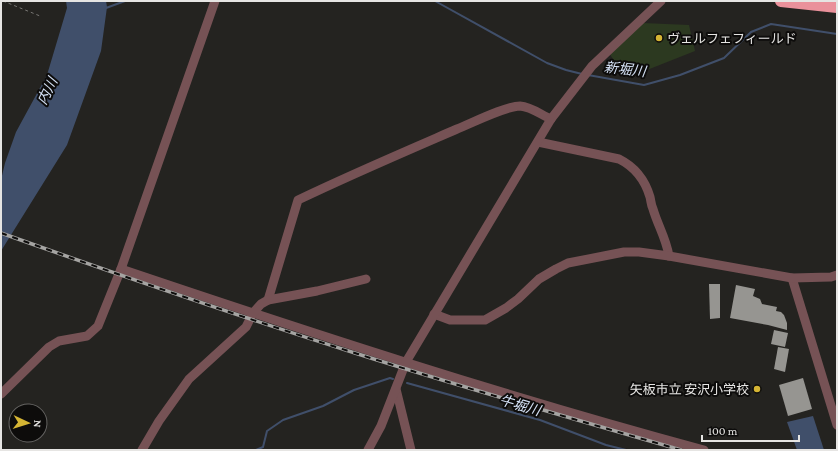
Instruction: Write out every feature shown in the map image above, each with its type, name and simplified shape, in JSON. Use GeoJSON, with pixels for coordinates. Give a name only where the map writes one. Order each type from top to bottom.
{"type":"FeatureCollection","features":[{"type":"Feature","properties":{"kind":"highway"},"geometry":{"type":"LineString","coordinates":[[781,1],[830,5]]}},
{"type":"Feature","properties":{"kind":"street"},"geometry":{"type":"LineString","coordinates":[[1,394],[49,347],[58,341],[87,336],[98,326],[121,269],[215,1]]}},
{"type":"Feature","properties":{"kind":"street"},"geometry":{"type":"LineString","coordinates":[[368,450],[381,426],[406,362],[551,119],[589,70],[661,1]]}},
{"type":"Feature","properties":{"kind":"street"},"geometry":{"type":"LineString","coordinates":[[268,300],[298,200],[346,177],[486,117],[513,108],[520,106],[530,108],[551,119]]}},
{"type":"Feature","properties":{"kind":"street"},"geometry":{"type":"LineString","coordinates":[[538,142],[620,159],[627,163],[644,182],[651,198],[652,209],[667,243],[669,256]]}},
{"type":"Feature","properties":{"kind":"street"},"geometry":{"type":"LineString","coordinates":[[434,314],[450,320],[485,320],[506,308],[539,280],[568,263],[624,252],[638,252],[669,256],[792,278],[831,277],[837,275]]}},
{"type":"Feature","properties":{"kind":"street"},"geometry":{"type":"LineString","coordinates":[[121,269],[406,362],[548,406],[704,450]]}},
{"type":"Feature","properties":{"kind":"street"},"geometry":{"type":"LineString","coordinates":[[792,278],[837,425]]}},
{"type":"Feature","properties":{"kind":"street"},"geometry":{"type":"LineString","coordinates":[[142,450],[159,421],[188,379],[246,327],[253,313],[261,304],[268,300],[317,291],[366,279]]}},
{"type":"Feature","properties":{"kind":"street"},"geometry":{"type":"LineString","coordinates":[[396,389],[411,450]]}},
{"type":"Feature","properties":{"kind":"path"},"geometry":{"type":"LineString","coordinates":[[3,1],[40,16]]}},
{"type":"Feature","properties":{"kind":"green space","name":"ヴェルフェフィールド"},"geometry":{"type":"Polygon","coordinates":[[[643,23],[689,25],[695,51],[647,70],[619,68],[609,53],[643,23]]]}},
{"type":"Feature","properties":{"kind":"water","name":"内川"},"geometry":{"type":"Polygon","coordinates":[[[66,1],[106,1],[107,7],[101,51],[67,145],[1,251],[1,180],[5,163],[16,132],[47,75],[67,8],[66,1]]]}},
{"type":"Feature","properties":{"kind":"water"},"geometry":{"type":"Polygon","coordinates":[[[813,416],[824,450],[797,450],[787,422],[813,416]]]}},
{"type":"Feature","properties":{"kind":"building"},"geometry":{"type":"Polygon","coordinates":[[[709,284],[720,284],[720,318],[710,319],[709,284]]]}},
{"type":"Feature","properties":{"kind":"building"},"geometry":{"type":"Polygon","coordinates":[[[736,285],[755,289],[753,296],[760,299],[762,304],[777,307],[776,311],[781,312],[784,315],[787,323],[787,330],[730,318],[736,285]]]}},
{"type":"Feature","properties":{"kind":"building"},"geometry":{"type":"Polygon","coordinates":[[[774,330],[788,333],[785,347],[771,344],[774,330]]]}},
{"type":"Feature","properties":{"kind":"building"},"geometry":{"type":"Polygon","coordinates":[[[778,347],[789,349],[785,372],[774,369],[778,347]]]}},
{"type":"Feature","properties":{"kind":"building"},"geometry":{"type":"Polygon","coordinates":[[[803,378],[812,409],[788,416],[779,385],[803,378]]]}},
{"type":"Feature","properties":{"kind":"waterway","name":"新堀川"},"geometry":{"type":"LineString","coordinates":[[106,8],[125,1]]}},
{"type":"Feature","properties":{"kind":"waterway","name":"新堀川"},"geometry":{"type":"LineString","coordinates":[[435,1],[547,63],[582,74]]}},
{"type":"Feature","properties":{"kind":"waterway","name":"新堀川"},"geometry":{"type":"LineString","coordinates":[[588,75],[644,85],[680,75],[724,58],[751,32],[771,24],[837,34]]}},
{"type":"Feature","properties":{"kind":"waterway","name":"牛堀川"},"geometry":{"type":"LineString","coordinates":[[256,450],[263,447],[267,431],[283,420],[323,406],[354,390],[390,378],[393,379]]}},
{"type":"Feature","properties":{"kind":"waterway","name":"牛堀川"},"geometry":{"type":"LineString","coordinates":[[407,383],[540,420],[606,445],[626,450]]}},
{"type":"Feature","properties":{"kind":"railway"},"geometry":{"type":"LineString","coordinates":[[1,233],[179,295],[358,354],[681,450]]}},
{"type":"Feature","properties":{"kind":"place","name":"ヴェルフェフィールド"},"geometry":{"type":"Point","coordinates":[659,38]}},
{"type":"Feature","properties":{"kind":"place","name":"矢板市立 安沢小学校"},"geometry":{"type":"Point","coordinates":[757,389]}}]}
